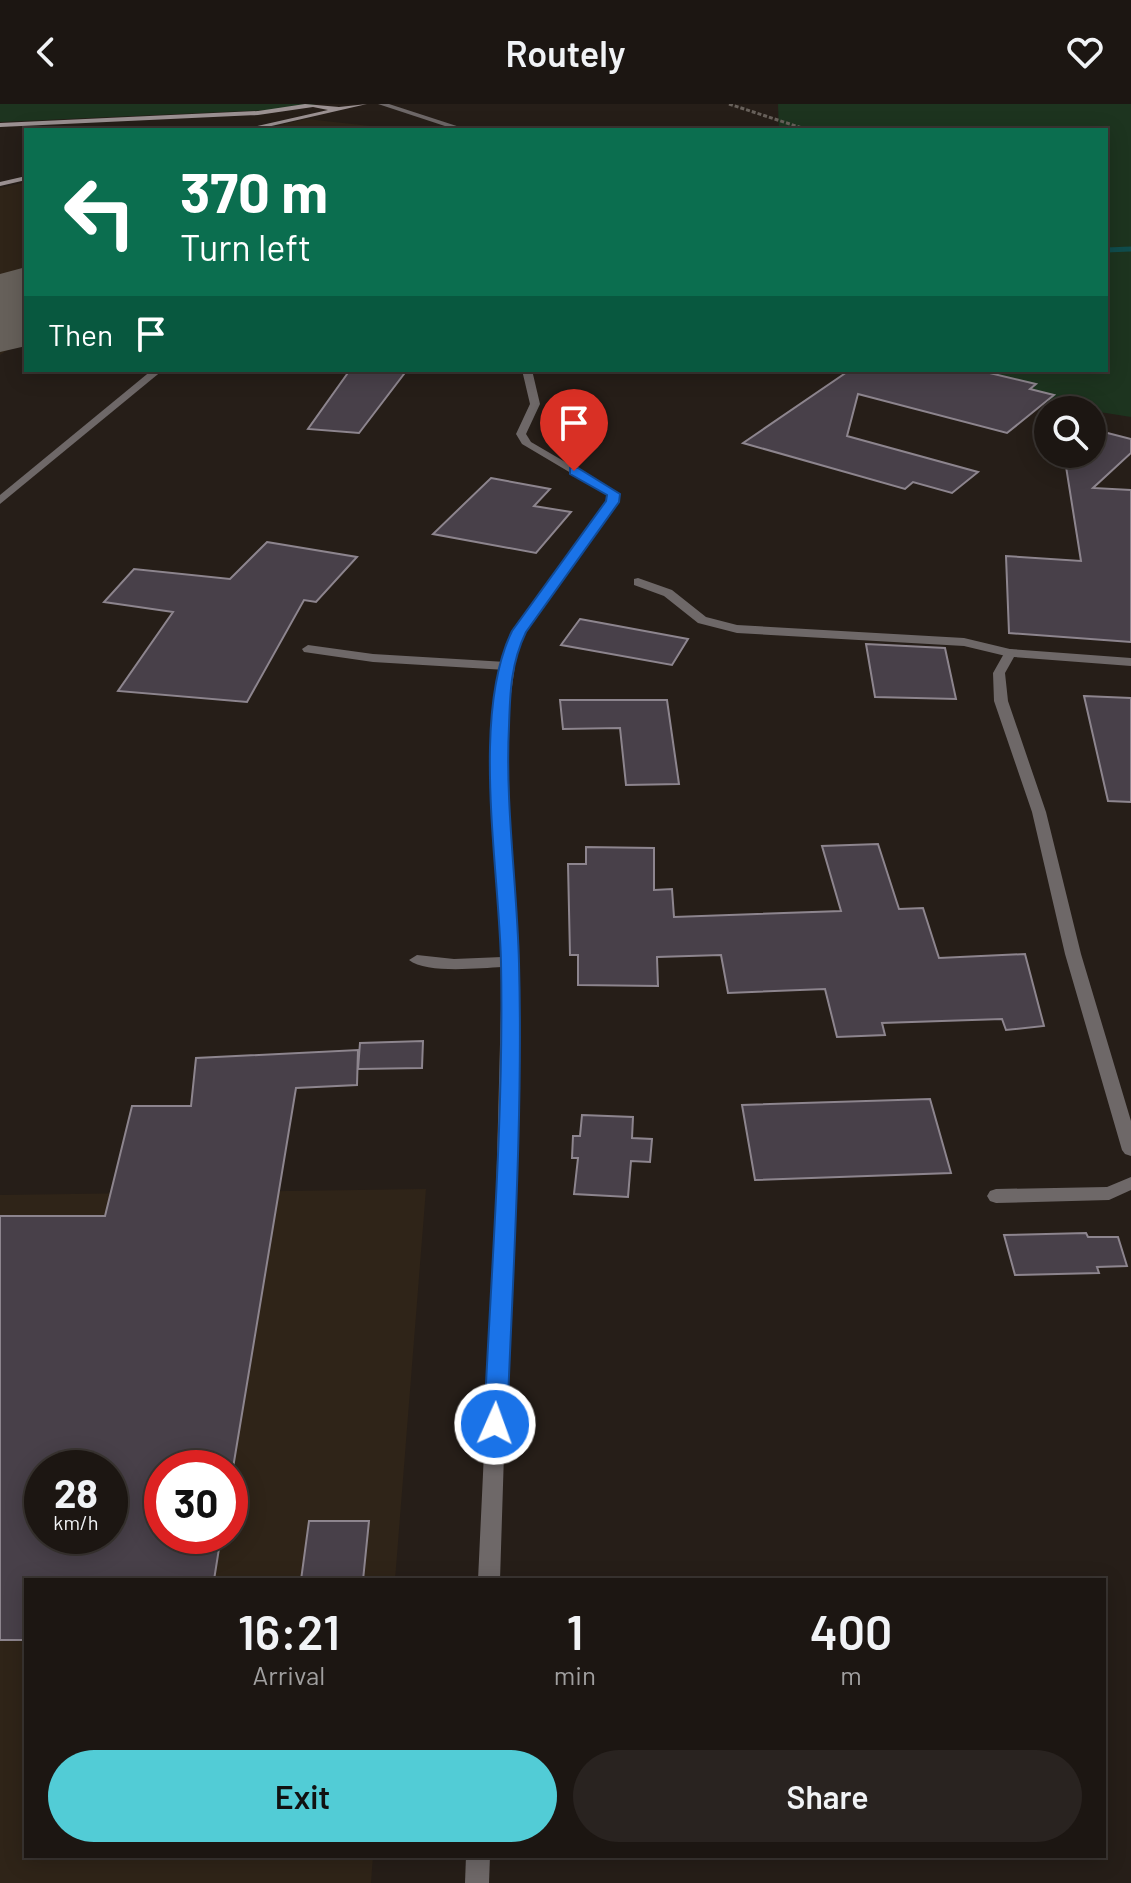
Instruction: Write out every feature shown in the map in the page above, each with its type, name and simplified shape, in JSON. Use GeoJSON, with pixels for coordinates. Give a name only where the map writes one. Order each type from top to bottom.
{"type":"FeatureCollection","features":[{"type":"Feature","properties":{"kind":"street"},"geometry":{"type":"LineString","coordinates":[[253,128],[363,104]]}},
{"type":"Feature","properties":{"kind":"street"},"geometry":{"type":"LineString","coordinates":[[382,104],[459,128]]}},
{"type":"Feature","properties":{"kind":"street"},"geometry":{"type":"LineString","coordinates":[[0,125],[258,113],[313,105],[338,109]]}},
{"type":"Feature","properties":{"kind":"street"},"geometry":{"type":"LineString","coordinates":[[0,184],[24,178]]}},
{"type":"Feature","properties":{"kind":"street"},"geometry":{"type":"LineString","coordinates":[[0,501],[156,372]]}},
{"type":"Feature","properties":{"kind":"street"},"geometry":{"type":"LineString","coordinates":[[489,1578],[509,1114],[510,962],[498,773],[506,666],[519,631],[612,502],[614,494],[527,444],[521,434],[535,404],[527,372]]}},
{"type":"Feature","properties":{"kind":"street"},"geometry":{"type":"LineString","coordinates":[[638,582],[668,593],[702,620],[737,629],[964,642],[1010,653],[1131,662]]}},
{"type":"Feature","properties":{"kind":"street"},"geometry":{"type":"LineString","coordinates":[[308,649],[373,658],[506,666]]}},
{"type":"Feature","properties":{"kind":"street"},"geometry":{"type":"LineString","coordinates":[[1010,653],[999,673],[1001,701],[1039,812],[1069,941],[1131,1150]]}},
{"type":"Feature","properties":{"kind":"street"},"geometry":{"type":"LineString","coordinates":[[417,960],[454,964],[510,962]]}},
{"type":"Feature","properties":{"kind":"street"},"geometry":{"type":"LineString","coordinates":[[996,1196],[1109,1193],[1131,1183]]}},
{"type":"Feature","properties":{"kind":"street"},"geometry":{"type":"LineString","coordinates":[[477,1883],[478,1858]]}},
{"type":"Feature","properties":{"kind":"path"},"geometry":{"type":"LineString","coordinates":[[729,104],[802,128]]}},
{"type":"Feature","properties":{"kind":"shaded area"},"geometry":{"type":"Polygon","coordinates":[[[307,119],[370,126],[366,128],[267,128],[307,119]]]}},
{"type":"Feature","properties":{"kind":"shaded area"},"geometry":{"type":"Polygon","coordinates":[[[24,182],[24,339],[0,355],[0,188],[24,182]]]}},
{"type":"Feature","properties":{"kind":"shaded area"},"geometry":{"type":"Polygon","coordinates":[[[426,1189],[395,1578],[24,1578],[24,1858],[373,1858],[371,1883],[0,1883],[0,1195],[426,1189]]]}},
{"type":"Feature","properties":{"kind":"green space"},"geometry":{"type":"Polygon","coordinates":[[[0,104],[316,104],[291,109],[0,122],[0,104]]]}},
{"type":"Feature","properties":{"kind":"green space"},"geometry":{"type":"Polygon","coordinates":[[[778,104],[1131,104],[1131,417],[1106,413],[1106,396],[1034,396],[1034,402],[846,372],[1108,372],[1108,128],[779,128],[778,104]]]}},
{"type":"Feature","properties":{"kind":"building"},"geometry":{"type":"Polygon","coordinates":[[[349,372],[405,372],[359,433],[308,429],[349,372]]]}},
{"type":"Feature","properties":{"kind":"building"},"geometry":{"type":"Polygon","coordinates":[[[847,372],[985,372],[1036,384],[1030,389],[1054,395],[1034,396],[1034,411],[1007,433],[858,394],[847,436],[978,472],[952,493],[913,482],[905,489],[743,443],[847,372]]]}},
{"type":"Feature","properties":{"kind":"building"},"geometry":{"type":"Polygon","coordinates":[[[1106,433],[1131,439],[1131,453],[1093,488],[1131,490],[1131,642],[1009,633],[1006,556],[1081,561],[1066,468],[1106,468],[1106,433]]]}},
{"type":"Feature","properties":{"kind":"building"},"geometry":{"type":"Polygon","coordinates":[[[491,478],[550,489],[534,506],[571,512],[536,553],[433,534],[491,478]]]}},
{"type":"Feature","properties":{"kind":"building"},"geometry":{"type":"Polygon","coordinates":[[[267,542],[357,557],[316,602],[304,600],[247,702],[118,691],[173,612],[104,602],[134,569],[230,579],[267,542]]]}},
{"type":"Feature","properties":{"kind":"building"},"geometry":{"type":"Polygon","coordinates":[[[580,619],[688,639],[672,665],[561,645],[580,619]]]}},
{"type":"Feature","properties":{"kind":"building"},"geometry":{"type":"Polygon","coordinates":[[[866,644],[945,648],[956,699],[875,697],[866,644]]]}},
{"type":"Feature","properties":{"kind":"building"},"geometry":{"type":"Polygon","coordinates":[[[1084,696],[1131,698],[1131,802],[1108,801],[1084,696]]]}},
{"type":"Feature","properties":{"kind":"building"},"geometry":{"type":"Polygon","coordinates":[[[560,700],[667,700],[679,784],[626,785],[620,728],[563,729],[560,700]]]}},
{"type":"Feature","properties":{"kind":"building"},"geometry":{"type":"Polygon","coordinates":[[[878,844],[899,909],[923,908],[939,958],[1025,954],[1044,1026],[1006,1030],[1002,1019],[882,1023],[885,1035],[837,1037],[825,989],[728,993],[721,955],[657,957],[658,986],[578,985],[578,955],[570,955],[568,864],[586,864],[586,847],[654,848],[654,890],[672,889],[674,917],[841,911],[822,846],[878,844]]]}},
{"type":"Feature","properties":{"kind":"building"},"geometry":{"type":"Polygon","coordinates":[[[423,1041],[422,1068],[358,1069],[360,1043],[423,1041]]]}},
{"type":"Feature","properties":{"kind":"building"},"geometry":{"type":"Polygon","coordinates":[[[358,1050],[357,1085],[296,1088],[236,1450],[144,1450],[144,1554],[218,1554],[214,1578],[24,1578],[24,1640],[0,1640],[0,1216],[105,1216],[132,1106],[191,1106],[196,1058],[358,1050]]]}},
{"type":"Feature","properties":{"kind":"building"},"geometry":{"type":"Polygon","coordinates":[[[930,1099],[951,1173],[755,1180],[742,1105],[930,1099]]]}},
{"type":"Feature","properties":{"kind":"building"},"geometry":{"type":"Polygon","coordinates":[[[582,1115],[633,1117],[632,1138],[652,1139],[650,1162],[631,1161],[628,1197],[574,1194],[578,1158],[572,1158],[573,1136],[580,1136],[582,1115]]]}},
{"type":"Feature","properties":{"kind":"building"},"geometry":{"type":"Polygon","coordinates":[[[1086,1233],[1088,1237],[1118,1237],[1127,1266],[1097,1267],[1099,1273],[1015,1275],[1004,1235],[1086,1233]]]}},
{"type":"Feature","properties":{"kind":"building"},"geometry":{"type":"Polygon","coordinates":[[[309,1521],[369,1521],[363,1578],[301,1578],[309,1521]]]}},
{"type":"Feature","properties":{"kind":"waterway"},"geometry":{"type":"LineString","coordinates":[[1108,250],[1131,249]]}},
{"type":"Feature","properties":{"kind":"runway"},"geometry":{"type":"LineString","coordinates":[[0,317],[24,303]]}},
{"type":"Feature","properties":{"kind":"route"},"geometry":{"type":"LineString","coordinates":[[495,1424],[509,1114],[510,962],[500,821],[499,731],[504,673],[519,631],[612,502],[614,494],[574,471]]}}]}
